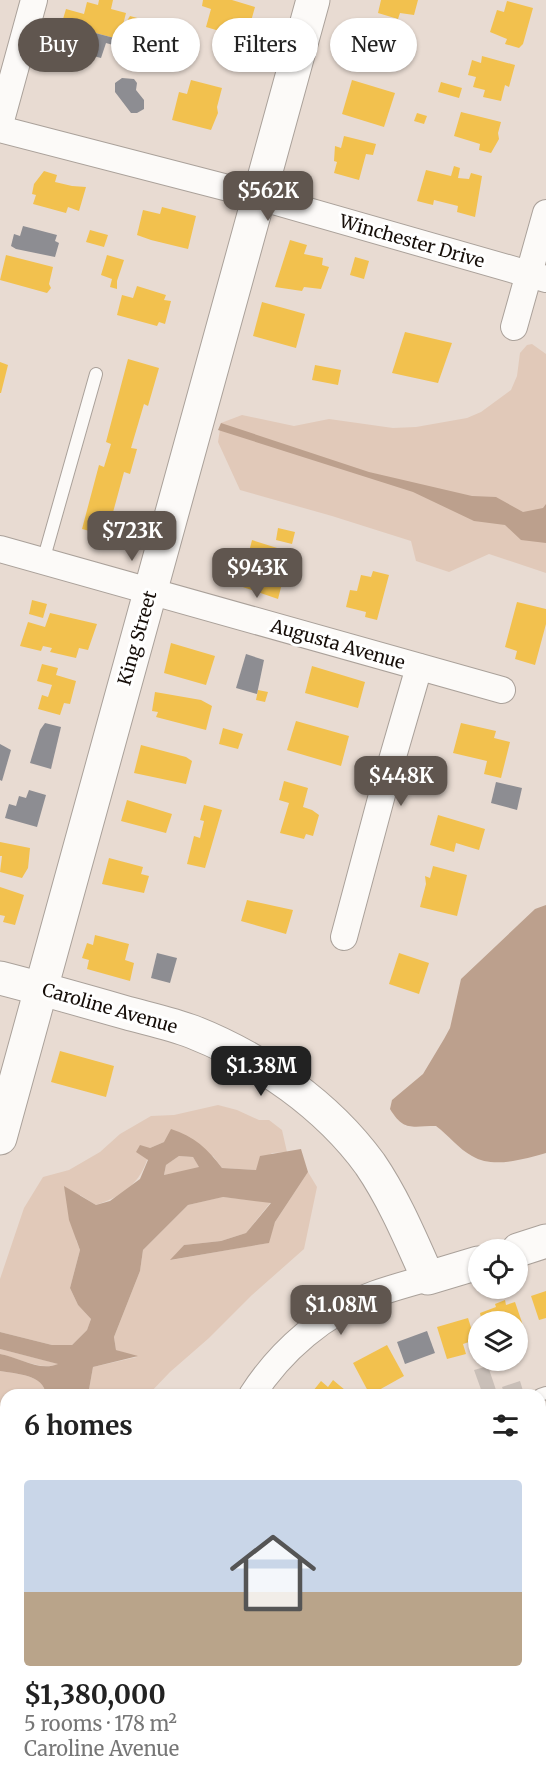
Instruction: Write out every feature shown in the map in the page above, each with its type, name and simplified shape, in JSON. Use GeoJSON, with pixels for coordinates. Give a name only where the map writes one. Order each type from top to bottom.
{"type":"FeatureCollection","features":[{"type":"Feature","properties":{"kind":"street"},"geometry":{"type":"LineString","coordinates":[[0,126],[34,0]]}},
{"type":"Feature","properties":{"kind":"street","name":"King Street"},"geometry":{"type":"LineString","coordinates":[[0,1138],[313,0]]}},
{"type":"Feature","properties":{"kind":"street","name":"Winchester Drive"},"geometry":{"type":"LineString","coordinates":[[0,126],[537,276]]}},
{"type":"Feature","properties":{"kind":"street"},"geometry":{"type":"LineString","coordinates":[[514,327],[537,276],[546,213]]}},
{"type":"Feature","properties":{"kind":"street","name":"Augusta Avenue"},"geometry":{"type":"LineString","coordinates":[[0,549],[502,690]]}},
{"type":"Feature","properties":{"kind":"street"},"geometry":{"type":"LineString","coordinates":[[344,937],[383,791],[420,667]]}},
{"type":"Feature","properties":{"kind":"street","name":"Caroline Avenue"},"geometry":{"type":"LineString","coordinates":[[0,978],[191,1031],[229,1047],[265,1068],[325,1115],[371,1166],[401,1219],[428,1278]]}},
{"type":"Feature","properties":{"kind":"street"},"geometry":{"type":"LineString","coordinates":[[528,1247],[546,1241]]}},
{"type":"Feature","properties":{"kind":"street"},"geometry":{"type":"LineString","coordinates":[[257,1389],[285,1353],[310,1330],[338,1311],[375,1294],[468,1266]]}},
{"type":"Feature","properties":{"kind":"lane"},"geometry":{"type":"LineString","coordinates":[[43,561],[96,374]]}},
{"type":"Feature","properties":{"kind":"shaded area"},"geometry":{"type":"Polygon","coordinates":[[[532,344],[546,354],[546,573],[489,554],[449,572],[416,561],[411,541],[240,490],[218,442],[221,423],[242,415],[294,426],[329,419],[393,428],[416,427],[467,418],[481,412],[511,390],[517,376],[520,353],[527,345],[532,344]]]}},
{"type":"Feature","properties":{"kind":"shaded area"},"geometry":{"type":"Polygon","coordinates":[[[221,423],[369,472],[472,496],[496,497],[523,512],[543,508],[546,504],[546,543],[521,540],[505,525],[474,521],[413,492],[218,430],[221,423]]]}},
{"type":"Feature","properties":{"kind":"shaded area"},"geometry":{"type":"Polygon","coordinates":[[[546,905],[546,1153],[509,1162],[480,1160],[463,1150],[436,1126],[415,1127],[404,1124],[390,1109],[392,1100],[423,1074],[444,1039],[450,1028],[461,979],[535,909],[546,905]]]}},
{"type":"Feature","properties":{"kind":"shaded area"},"geometry":{"type":"Polygon","coordinates":[[[218,1105],[237,1110],[259,1120],[269,1120],[282,1130],[287,1152],[272,1153],[256,1170],[222,1168],[213,1156],[164,1142],[150,1148],[143,1169],[125,1191],[96,1205],[80,1195],[76,1240],[80,1250],[70,1288],[78,1305],[91,1319],[87,1330],[72,1345],[52,1345],[0,1332],[0,1279],[24,1208],[43,1177],[69,1170],[100,1152],[120,1134],[151,1116],[174,1115],[218,1105]]]}},
{"type":"Feature","properties":{"kind":"shaded area"},"geometry":{"type":"Polygon","coordinates":[[[171,1129],[187,1135],[200,1144],[222,1168],[256,1170],[260,1156],[301,1149],[308,1172],[275,1222],[269,1243],[170,1260],[184,1245],[221,1241],[246,1233],[271,1203],[223,1197],[188,1205],[143,1250],[140,1271],[114,1337],[116,1350],[138,1356],[93,1367],[89,1389],[44,1389],[35,1379],[28,1376],[0,1371],[0,1354],[36,1365],[58,1364],[0,1349],[0,1332],[52,1345],[72,1345],[87,1330],[91,1319],[78,1305],[70,1288],[80,1250],[69,1220],[64,1186],[96,1205],[110,1201],[140,1179],[148,1160],[136,1152],[140,1145],[150,1148],[164,1142],[171,1129]],[[179,1156],[166,1165],[164,1175],[199,1167],[193,1157],[179,1156]]]}},
{"type":"Feature","properties":{"kind":"shaded area"},"geometry":{"type":"Polygon","coordinates":[[[179,1156],[193,1157],[200,1168],[164,1175],[166,1165],[179,1156]]]}},
{"type":"Feature","properties":{"kind":"shaded area"},"geometry":{"type":"Polygon","coordinates":[[[308,1172],[317,1187],[304,1249],[154,1389],[89,1389],[93,1367],[137,1357],[116,1350],[114,1337],[140,1271],[143,1250],[188,1205],[222,1197],[271,1202],[246,1233],[221,1241],[184,1245],[171,1260],[268,1243],[275,1222],[308,1172]]]}},
{"type":"Feature","properties":{"kind":"shaded area"},"geometry":{"type":"Polygon","coordinates":[[[0,1349],[59,1364],[44,1366],[30,1363],[0,1354],[0,1349]]]}},
{"type":"Feature","properties":{"kind":"shaded area"},"geometry":{"type":"Polygon","coordinates":[[[0,1371],[28,1376],[35,1379],[44,1389],[0,1389],[0,1371]]]}},
{"type":"Feature","properties":{"kind":"building: Homes"},"geometry":{"type":"Polygon","coordinates":[[[99,0],[113,0],[111,9],[126,13],[125,18],[111,18],[111,37],[99,34],[99,18],[63,18],[66,9],[84,14],[87,2],[98,5],[99,0]]]}},
{"type":"Feature","properties":{"kind":"building: Homes"},"geometry":{"type":"Polygon","coordinates":[[[203,0],[232,0],[255,7],[252,18],[212,18],[212,29],[206,27],[211,9],[202,6],[203,0]]]}},
{"type":"Feature","properties":{"kind":"building: Homes"},"geometry":{"type":"Polygon","coordinates":[[[381,0],[418,0],[414,15],[400,13],[398,18],[395,18],[378,13],[381,0]]]}},
{"type":"Feature","properties":{"kind":"building: Homes"},"geometry":{"type":"Polygon","coordinates":[[[507,1],[533,8],[523,44],[519,48],[505,44],[507,39],[490,32],[497,10],[504,12],[507,1]]]}},
{"type":"Feature","properties":{"kind":"building: Homes"},"geometry":{"type":"Polygon","coordinates":[[[482,56],[515,65],[509,87],[505,85],[501,101],[483,97],[485,90],[473,87],[476,77],[468,75],[472,60],[481,63],[482,56]]]}},
{"type":"Feature","properties":{"kind":"building: Homes"},"geometry":{"type":"Polygon","coordinates":[[[191,80],[222,88],[217,107],[218,113],[211,130],[172,120],[179,92],[187,94],[191,80]]]}},
{"type":"Feature","properties":{"kind":"building: Homes"},"geometry":{"type":"Polygon","coordinates":[[[352,80],[395,93],[384,127],[342,114],[352,80]]]}},
{"type":"Feature","properties":{"kind":"building: Homes"},"geometry":{"type":"Polygon","coordinates":[[[441,82],[462,88],[459,98],[438,92],[441,82]]]}},
{"type":"Feature","properties":{"kind":"building: Homes"},"geometry":{"type":"Polygon","coordinates":[[[461,112],[501,122],[499,139],[491,153],[479,150],[480,144],[454,136],[461,112]]]}},
{"type":"Feature","properties":{"kind":"building: Homes"},"geometry":{"type":"Polygon","coordinates":[[[417,113],[427,116],[424,124],[414,121],[417,113]]]}},
{"type":"Feature","properties":{"kind":"building: Homes"},"geometry":{"type":"Polygon","coordinates":[[[344,136],[376,144],[373,155],[366,154],[359,180],[334,173],[337,162],[334,161],[335,146],[341,148],[344,136]]]}},
{"type":"Feature","properties":{"kind":"building: Homes"},"geometry":{"type":"Polygon","coordinates":[[[454,166],[460,168],[458,178],[469,179],[471,173],[482,176],[475,217],[457,212],[458,206],[434,200],[433,205],[417,201],[426,170],[451,176],[454,166]]]}},
{"type":"Feature","properties":{"kind":"building: Homes"},"geometry":{"type":"Polygon","coordinates":[[[44,171],[57,175],[55,182],[86,187],[79,211],[68,207],[66,213],[33,204],[36,195],[32,194],[34,184],[44,171]]]}},
{"type":"Feature","properties":{"kind":"building: Homes"},"geometry":{"type":"Polygon","coordinates":[[[162,207],[196,216],[188,249],[137,235],[143,210],[160,214],[162,207]]]}},
{"type":"Feature","properties":{"kind":"building: Homes"},"geometry":{"type":"Polygon","coordinates":[[[90,230],[108,235],[104,247],[86,242],[90,230]]]}},
{"type":"Feature","properties":{"kind":"building: Homes"},"geometry":{"type":"Polygon","coordinates":[[[290,240],[307,245],[304,254],[323,258],[322,265],[329,267],[321,289],[304,287],[302,291],[275,287],[290,240]]]}},
{"type":"Feature","properties":{"kind":"building: Homes"},"geometry":{"type":"Polygon","coordinates":[[[6,255],[53,267],[49,284],[51,288],[47,293],[0,280],[6,255]]]}},
{"type":"Feature","properties":{"kind":"building: Homes"},"geometry":{"type":"Polygon","coordinates":[[[107,255],[124,260],[117,281],[117,289],[110,287],[112,279],[101,275],[107,255]]]}},
{"type":"Feature","properties":{"kind":"building: Homes"},"geometry":{"type":"Polygon","coordinates":[[[355,257],[369,261],[364,279],[350,275],[355,257]]]}},
{"type":"Feature","properties":{"kind":"building: Homes"},"geometry":{"type":"Polygon","coordinates":[[[137,286],[166,295],[164,300],[171,301],[165,324],[159,322],[157,326],[117,315],[122,295],[133,298],[137,286]]]}},
{"type":"Feature","properties":{"kind":"building: Homes"},"geometry":{"type":"Polygon","coordinates":[[[262,302],[305,314],[296,348],[253,336],[262,302]]]}},
{"type":"Feature","properties":{"kind":"building: Homes"},"geometry":{"type":"Polygon","coordinates":[[[405,332],[452,343],[438,383],[392,373],[405,332]]]}},
{"type":"Feature","properties":{"kind":"building: Homes"},"geometry":{"type":"Polygon","coordinates":[[[128,359],[159,368],[148,406],[144,404],[131,448],[137,449],[130,474],[124,472],[112,516],[118,518],[113,537],[82,529],[99,465],[104,467],[111,444],[106,442],[128,359]]]}},
{"type":"Feature","properties":{"kind":"building: Homes"},"geometry":{"type":"Polygon","coordinates":[[[0,362],[8,365],[1,393],[0,393],[0,362]]]}},
{"type":"Feature","properties":{"kind":"building: Homes"},"geometry":{"type":"Polygon","coordinates":[[[315,365],[341,370],[338,385],[312,380],[315,365]]]}},
{"type":"Feature","properties":{"kind":"building: Homes"},"geometry":{"type":"Polygon","coordinates":[[[278,528],[295,532],[292,544],[276,540],[278,528]]]}},
{"type":"Feature","properties":{"kind":"building: Homes"},"geometry":{"type":"Polygon","coordinates":[[[252,540],[290,552],[278,599],[234,584],[252,540]]]}},
{"type":"Feature","properties":{"kind":"building: Homes"},"geometry":{"type":"Polygon","coordinates":[[[373,571],[389,575],[377,620],[365,617],[366,612],[346,607],[350,590],[357,591],[361,575],[371,577],[373,571]]]}},
{"type":"Feature","properties":{"kind":"building: Homes"},"geometry":{"type":"Polygon","coordinates":[[[32,600],[47,604],[43,618],[29,614],[32,600]]]}},
{"type":"Feature","properties":{"kind":"building: Homes"},"geometry":{"type":"Polygon","coordinates":[[[517,602],[546,609],[546,624],[535,665],[515,659],[517,651],[505,647],[517,602]]]}},
{"type":"Feature","properties":{"kind":"building: Homes"},"geometry":{"type":"Polygon","coordinates":[[[50,613],[97,624],[88,650],[79,648],[76,658],[50,652],[52,648],[43,646],[41,651],[20,646],[28,622],[45,627],[50,613]]]}},
{"type":"Feature","properties":{"kind":"building: Homes"},"geometry":{"type":"Polygon","coordinates":[[[171,643],[215,656],[206,685],[164,673],[171,643]]]}},
{"type":"Feature","properties":{"kind":"building: Homes"},"geometry":{"type":"Polygon","coordinates":[[[42,664],[58,668],[56,675],[76,681],[70,704],[64,703],[60,715],[38,709],[42,695],[48,697],[52,685],[37,681],[42,664]]]}},
{"type":"Feature","properties":{"kind":"building: Homes"},"geometry":{"type":"Polygon","coordinates":[[[312,666],[365,682],[358,708],[305,693],[312,666]]]}},
{"type":"Feature","properties":{"kind":"building: Homes"},"geometry":{"type":"Polygon","coordinates":[[[258,690],[268,692],[265,702],[256,700],[258,690]]]}},
{"type":"Feature","properties":{"kind":"building: Homes"},"geometry":{"type":"Polygon","coordinates":[[[155,692],[201,700],[212,706],[206,730],[156,717],[158,712],[152,711],[155,692]]]}},
{"type":"Feature","properties":{"kind":"building: Homes"},"geometry":{"type":"Polygon","coordinates":[[[296,721],[349,736],[341,766],[287,750],[296,721]]]}},
{"type":"Feature","properties":{"kind":"building: Homes"},"geometry":{"type":"Polygon","coordinates":[[[461,723],[496,731],[494,738],[510,742],[501,778],[484,774],[487,761],[453,753],[461,723]]]}},
{"type":"Feature","properties":{"kind":"building: Homes"},"geometry":{"type":"Polygon","coordinates":[[[223,728],[243,734],[238,749],[219,744],[223,728]]]}},
{"type":"Feature","properties":{"kind":"building: Homes"},"geometry":{"type":"Polygon","coordinates":[[[141,745],[186,757],[192,761],[186,784],[134,773],[141,745]]]}},
{"type":"Feature","properties":{"kind":"building: Homes"},"geometry":{"type":"Polygon","coordinates":[[[284,781],[308,788],[303,807],[319,815],[313,836],[306,834],[304,839],[280,833],[289,803],[279,800],[284,781]]]}},
{"type":"Feature","properties":{"kind":"building: Homes"},"geometry":{"type":"Polygon","coordinates":[[[127,800],[172,814],[166,833],[121,821],[127,800]]]}},
{"type":"Feature","properties":{"kind":"building: Homes"},"geometry":{"type":"Polygon","coordinates":[[[204,805],[222,810],[205,868],[187,864],[194,836],[200,838],[204,821],[200,820],[204,805]]]}},
{"type":"Feature","properties":{"kind":"building: Homes"},"geometry":{"type":"Polygon","coordinates":[[[438,815],[485,829],[479,850],[456,843],[454,852],[430,845],[438,815]]]}},
{"type":"Feature","properties":{"kind":"building: Homes"},"geometry":{"type":"Polygon","coordinates":[[[0,842],[30,848],[28,868],[22,878],[0,872],[2,856],[0,856],[0,842]]]}},
{"type":"Feature","properties":{"kind":"building: Homes"},"geometry":{"type":"Polygon","coordinates":[[[109,858],[143,867],[141,874],[149,876],[144,893],[102,884],[109,858]]]}},
{"type":"Feature","properties":{"kind":"building: Homes"},"geometry":{"type":"Polygon","coordinates":[[[433,866],[467,875],[457,916],[420,907],[426,884],[425,876],[430,878],[433,866]]]}},
{"type":"Feature","properties":{"kind":"building: Homes"},"geometry":{"type":"Polygon","coordinates":[[[0,887],[24,895],[15,925],[3,922],[5,916],[0,915],[0,887]]]}},
{"type":"Feature","properties":{"kind":"building: Homes"},"geometry":{"type":"Polygon","coordinates":[[[247,900],[293,910],[286,934],[241,921],[247,900]]]}},
{"type":"Feature","properties":{"kind":"building: Homes"},"geometry":{"type":"Polygon","coordinates":[[[95,935],[129,944],[125,960],[134,963],[130,981],[87,969],[89,960],[82,958],[87,943],[93,945],[95,935]]]}},
{"type":"Feature","properties":{"kind":"building: Homes"},"geometry":{"type":"Polygon","coordinates":[[[399,953],[429,963],[419,994],[389,984],[399,953]]]}},
{"type":"Feature","properties":{"kind":"building: Homes"},"geometry":{"type":"Polygon","coordinates":[[[60,1051],[114,1066],[106,1097],[51,1082],[60,1051]]]}},
{"type":"Feature","properties":{"kind":"building: Homes"},"geometry":{"type":"Polygon","coordinates":[[[546,1291],[546,1318],[539,1320],[531,1296],[546,1291]]]}},
{"type":"Feature","properties":{"kind":"building: Homes"},"geometry":{"type":"Polygon","coordinates":[[[505,1300],[506,1305],[515,1302],[518,1311],[485,1311],[496,1307],[495,1304],[505,1300]]]}},
{"type":"Feature","properties":{"kind":"building: Homes"},"geometry":{"type":"Polygon","coordinates":[[[468,1318],[468,1342],[463,1344],[466,1354],[447,1359],[437,1327],[468,1318]]]}},
{"type":"Feature","properties":{"kind":"building: Homes"},"geometry":{"type":"Polygon","coordinates":[[[387,1345],[404,1376],[381,1389],[367,1389],[353,1363],[387,1345]]]}},
{"type":"Feature","properties":{"kind":"building: Homes"},"geometry":{"type":"Polygon","coordinates":[[[333,1380],[344,1389],[315,1389],[321,1381],[328,1387],[333,1380]]]}},
{"type":"Feature","properties":{"kind":"building: Industry"},"geometry":{"type":"Polygon","coordinates":[[[99,34],[111,37],[111,44],[106,43],[101,58],[99,57],[99,34]]]}},
{"type":"Feature","properties":{"kind":"building: Industry"},"geometry":{"type":"Polygon","coordinates":[[[122,78],[134,79],[137,83],[136,90],[144,100],[144,109],[137,113],[131,113],[115,92],[115,83],[122,78]]]}},
{"type":"Feature","properties":{"kind":"building: Industry"},"geometry":{"type":"Polygon","coordinates":[[[23,226],[57,235],[55,241],[59,243],[55,257],[11,246],[14,234],[20,236],[23,226]]]}},
{"type":"Feature","properties":{"kind":"building: Industry"},"geometry":{"type":"Polygon","coordinates":[[[246,654],[264,660],[257,694],[236,688],[246,654]]]}},
{"type":"Feature","properties":{"kind":"building: Industry"},"geometry":{"type":"Polygon","coordinates":[[[45,723],[61,727],[51,769],[30,763],[40,730],[45,723]]]}},
{"type":"Feature","properties":{"kind":"building: Industry"},"geometry":{"type":"Polygon","coordinates":[[[0,744],[11,750],[2,781],[0,780],[0,744]]]}},
{"type":"Feature","properties":{"kind":"building: Industry"},"geometry":{"type":"Polygon","coordinates":[[[496,782],[522,788],[517,810],[491,803],[496,782]]]}},
{"type":"Feature","properties":{"kind":"building: Industry"},"geometry":{"type":"Polygon","coordinates":[[[29,790],[46,795],[37,827],[5,818],[9,804],[16,806],[19,796],[26,798],[29,790]]]}},
{"type":"Feature","properties":{"kind":"building: Industry"},"geometry":{"type":"Polygon","coordinates":[[[157,953],[177,958],[170,983],[151,978],[157,953]]]}},
{"type":"Feature","properties":{"kind":"building: Industry"},"geometry":{"type":"Polygon","coordinates":[[[427,1331],[435,1353],[405,1364],[397,1342],[427,1331]]]}},
{"type":"Feature","properties":{"kind":"building: Other"},"geometry":{"type":"Polygon","coordinates":[[[474,1371],[490,1371],[496,1389],[481,1389],[474,1371]]]}},
{"type":"Feature","properties":{"kind":"building: Other"},"geometry":{"type":"Polygon","coordinates":[[[520,1381],[522,1389],[503,1389],[502,1387],[520,1381]]]}}]}
